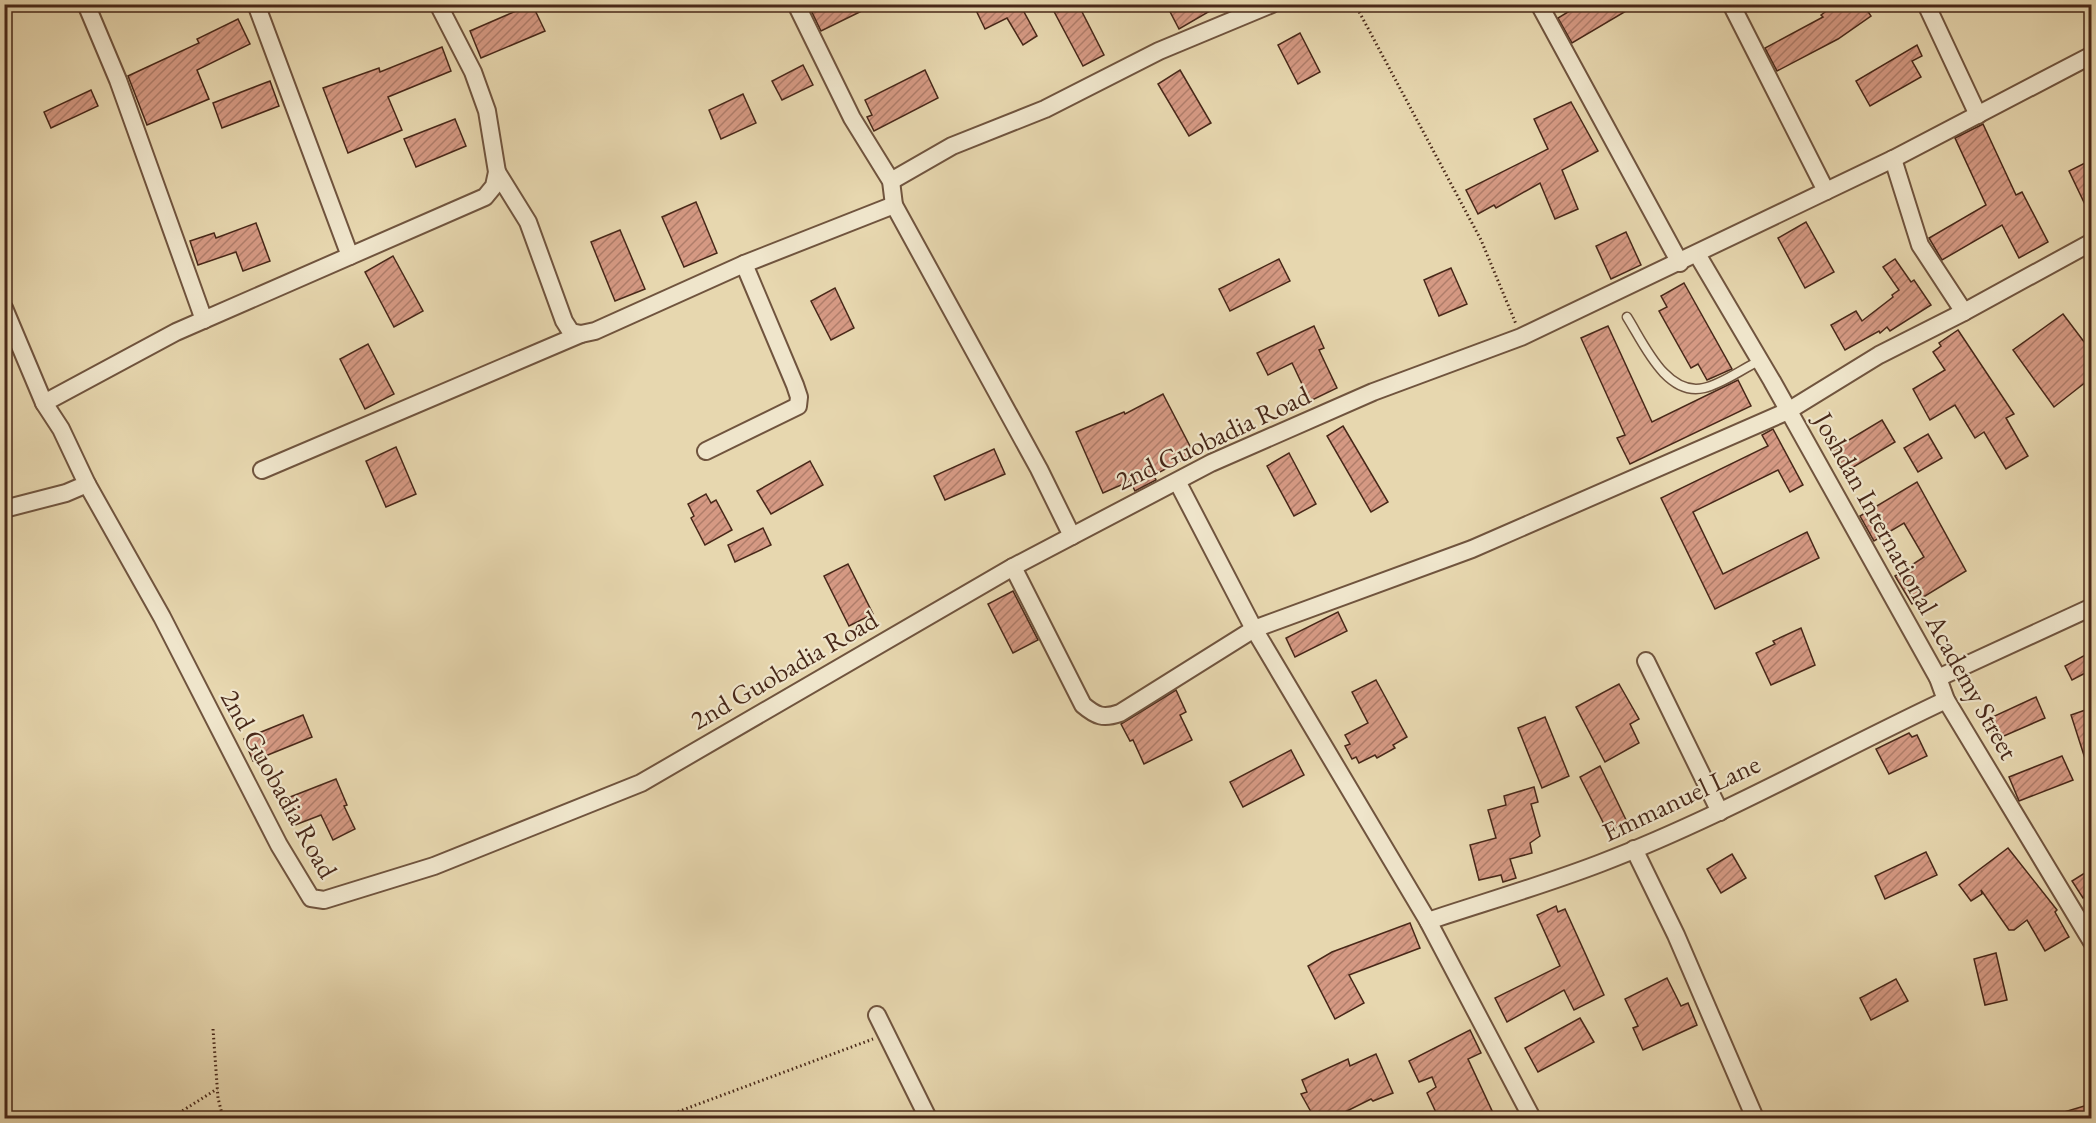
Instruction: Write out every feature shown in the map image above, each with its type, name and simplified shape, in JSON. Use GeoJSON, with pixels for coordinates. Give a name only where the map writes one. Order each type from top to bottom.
{"type":"FeatureCollection","features":[{"type":"Feature","properties":{"kind":"street"},"geometry":{"type":"LineString","coordinates":[[86,4],[118,80],[204,320]]}},
{"type":"Feature","properties":{"kind":"street"},"geometry":{"type":"LineString","coordinates":[[256,4],[350,256]]}},
{"type":"Feature","properties":{"kind":"street"},"geometry":{"type":"LineString","coordinates":[[438,4],[481,92],[497,172],[528,222],[564,321],[571,332],[581,334]]}},
{"type":"Feature","properties":{"kind":"street"},"geometry":{"type":"LineString","coordinates":[[796,4],[852,118],[891,181],[894,205],[1039,469],[1072,536]]}},
{"type":"Feature","properties":{"kind":"street"},"geometry":{"type":"LineString","coordinates":[[891,181],[952,146],[1045,109],[1159,51],[1272,4]]}},
{"type":"Feature","properties":{"kind":"street"},"geometry":{"type":"LineString","coordinates":[[1539,4],[1680,263]]}},
{"type":"Feature","properties":{"kind":"street"},"geometry":{"type":"LineString","coordinates":[[1731,4],[1826,191]]}},
{"type":"Feature","properties":{"kind":"street"},"geometry":{"type":"LineString","coordinates":[[1926,4],[1978,115]]}},
{"type":"Feature","properties":{"kind":"street","name":"2nd Guobadia Road"},"geometry":{"type":"LineString","coordinates":[[87,484],[162,617],[279,845],[311,898],[317,901],[434,866],[641,783],[1013,567],[1178,483],[1211,463],[1373,392],[1521,337],[1680,263],[1893,159],[2091,55]]}},
{"type":"Feature","properties":{"kind":"street"},"geometry":{"type":"LineString","coordinates":[[1893,159],[1920,245],[1964,312]]}},
{"type":"Feature","properties":{"kind":"street"},"geometry":{"type":"LineString","coordinates":[[45,403],[176,332],[485,197],[494,186],[497,172]]}},
{"type":"Feature","properties":{"kind":"street"},"geometry":{"type":"LineString","coordinates":[[262,470],[581,334],[595,331],[744,264],[894,205]]}},
{"type":"Feature","properties":{"kind":"street"},"geometry":{"type":"LineString","coordinates":[[1013,567],[1083,705],[1095,715],[1107,718],[1120,713],[1254,629],[1472,549],[1788,411],[1879,355],[1964,312],[2091,242]]}},
{"type":"Feature","properties":{"kind":"street","name":"Joshdan International Academy Street"},"geometry":{"type":"LineString","coordinates":[[1697,254],[1938,678],[1946,700],[2091,942]]}},
{"type":"Feature","properties":{"kind":"street"},"geometry":{"type":"LineString","coordinates":[[706,451],[798,406],[799,397],[795,385],[744,264]]}},
{"type":"Feature","properties":{"kind":"street"},"geometry":{"type":"LineString","coordinates":[[4,308],[45,403],[61,429],[87,484],[66,494],[4,509]]}},
{"type":"Feature","properties":{"kind":"street"},"geometry":{"type":"LineString","coordinates":[[1178,483],[1254,629],[1428,921],[1532,1119]]}},
{"type":"Feature","properties":{"kind":"street"},"geometry":{"type":"LineString","coordinates":[[1938,678],[2091,608]]}},
{"type":"Feature","properties":{"kind":"street"},"geometry":{"type":"LineString","coordinates":[[1646,661],[1720,812]]}},
{"type":"Feature","properties":{"kind":"street","name":"Emmanuel Lane"},"geometry":{"type":"LineString","coordinates":[[1428,921],[1601,864],[1720,812],[1800,770],[1946,700]]}},
{"type":"Feature","properties":{"kind":"street"},"geometry":{"type":"LineString","coordinates":[[1634,849],[1676,934],[1755,1119]]}},
{"type":"Feature","properties":{"kind":"street"},"geometry":{"type":"LineString","coordinates":[[877,1015],[928,1119]]}},
{"type":"Feature","properties":{"kind":"lane"},"geometry":{"type":"LineString","coordinates":[[1627,317],[1665,375],[1683,387],[1703,388],[1758,361]]}},
{"type":"Feature","properties":{"kind":"path"},"geometry":{"type":"LineString","coordinates":[[1354,4],[1481,240],[1521,337]]}},
{"type":"Feature","properties":{"kind":"path"},"geometry":{"type":"LineString","coordinates":[[213,1029],[217,1089],[223,1119]]}},
{"type":"Feature","properties":{"kind":"path"},"geometry":{"type":"LineString","coordinates":[[661,1119],[886,1035]]}},
{"type":"Feature","properties":{"kind":"path"},"geometry":{"type":"LineString","coordinates":[[171,1119],[217,1089]]}},
{"type":"Feature","properties":{"kind":"building"},"geometry":{"type":"Polygon","coordinates":[[[532,4],[545,31],[481,58],[470,31],[532,4]]]}},
{"type":"Feature","properties":{"kind":"building"},"geometry":{"type":"Polygon","coordinates":[[[808,4],[876,4],[821,31],[808,4]]]}},
{"type":"Feature","properties":{"kind":"building"},"geometry":{"type":"Polygon","coordinates":[[[973,4],[1034,4],[1023,10],[1037,36],[1023,45],[1007,18],[985,29],[973,4]]]}},
{"type":"Feature","properties":{"kind":"building"},"geometry":{"type":"Polygon","coordinates":[[[1050,4],[1078,4],[1104,55],[1083,66],[1050,4]]]}},
{"type":"Feature","properties":{"kind":"building"},"geometry":{"type":"Polygon","coordinates":[[[1166,4],[1222,4],[1179,29],[1166,4]]]}},
{"type":"Feature","properties":{"kind":"building"},"geometry":{"type":"Polygon","coordinates":[[[1581,4],[1638,4],[1572,43],[1558,18],[1581,4]]]}},
{"type":"Feature","properties":{"kind":"building"},"geometry":{"type":"Polygon","coordinates":[[[1836,4],[1863,4],[1871,16],[1838,39],[1777,71],[1765,48],[1823,17],[1821,15],[1836,4]]]}},
{"type":"Feature","properties":{"kind":"building"},"geometry":{"type":"Polygon","coordinates":[[[238,19],[250,44],[197,70],[209,99],[147,125],[128,76],[199,43],[197,39],[238,19]]]}},
{"type":"Feature","properties":{"kind":"building"},"geometry":{"type":"Polygon","coordinates":[[[1300,33],[1320,72],[1298,84],[1278,45],[1300,33]]]}},
{"type":"Feature","properties":{"kind":"building"},"geometry":{"type":"Polygon","coordinates":[[[1917,45],[1922,56],[1912,61],[1921,77],[1870,106],[1856,81],[1917,45]]]}},
{"type":"Feature","properties":{"kind":"building"},"geometry":{"type":"Polygon","coordinates":[[[442,47],[451,71],[388,97],[402,130],[348,153],[323,88],[379,68],[380,72],[442,47]]]}},
{"type":"Feature","properties":{"kind":"building"},"geometry":{"type":"Polygon","coordinates":[[[803,65],[813,85],[782,100],[772,81],[803,65]]]}},
{"type":"Feature","properties":{"kind":"building"},"geometry":{"type":"Polygon","coordinates":[[[925,70],[938,98],[874,131],[867,117],[872,115],[865,100],[925,70]]]}},
{"type":"Feature","properties":{"kind":"building"},"geometry":{"type":"Polygon","coordinates":[[[1180,70],[1211,123],[1189,136],[1158,84],[1180,70]]]}},
{"type":"Feature","properties":{"kind":"building"},"geometry":{"type":"Polygon","coordinates":[[[270,81],[279,106],[222,128],[213,103],[270,81]]]}},
{"type":"Feature","properties":{"kind":"building"},"geometry":{"type":"Polygon","coordinates":[[[91,90],[98,106],[51,128],[44,112],[91,90]]]}},
{"type":"Feature","properties":{"kind":"building"},"geometry":{"type":"Polygon","coordinates":[[[743,94],[756,123],[721,139],[709,110],[743,94]]]}},
{"type":"Feature","properties":{"kind":"building"},"geometry":{"type":"Polygon","coordinates":[[[1571,102],[1598,151],[1562,170],[1578,209],[1555,219],[1540,183],[1496,208],[1494,205],[1478,214],[1466,190],[1548,149],[1534,119],[1571,102]]]}},
{"type":"Feature","properties":{"kind":"building"},"geometry":{"type":"Polygon","coordinates":[[[455,119],[466,146],[416,167],[404,139],[455,119]]]}},
{"type":"Feature","properties":{"kind":"building"},"geometry":{"type":"Polygon","coordinates":[[[1983,124],[2016,195],[2022,192],[2048,242],[2019,258],[2002,225],[1942,260],[1929,238],[1986,205],[1955,138],[1983,124]]]}},
{"type":"Feature","properties":{"kind":"building"},"geometry":{"type":"Polygon","coordinates":[[[2091,160],[2091,217],[2069,171],[2091,160]]]}},
{"type":"Feature","properties":{"kind":"building"},"geometry":{"type":"Polygon","coordinates":[[[696,202],[717,253],[684,267],[662,217],[696,202]]]}},
{"type":"Feature","properties":{"kind":"building"},"geometry":{"type":"Polygon","coordinates":[[[1806,222],[1834,272],[1805,288],[1778,238],[1806,222]]]}},
{"type":"Feature","properties":{"kind":"building"},"geometry":{"type":"Polygon","coordinates":[[[256,223],[270,261],[243,271],[236,252],[198,265],[190,241],[214,233],[216,238],[256,223]]]}},
{"type":"Feature","properties":{"kind":"building"},"geometry":{"type":"Polygon","coordinates":[[[620,230],[645,289],[615,301],[591,242],[620,230]]]}},
{"type":"Feature","properties":{"kind":"building"},"geometry":{"type":"Polygon","coordinates":[[[1626,232],[1641,265],[1611,279],[1596,246],[1626,232]]]}},
{"type":"Feature","properties":{"kind":"building"},"geometry":{"type":"Polygon","coordinates":[[[393,256],[423,311],[394,327],[365,272],[393,256]]]}},
{"type":"Feature","properties":{"kind":"building"},"geometry":{"type":"Polygon","coordinates":[[[1279,259],[1290,281],[1230,311],[1219,289],[1279,259]]]}},
{"type":"Feature","properties":{"kind":"building"},"geometry":{"type":"Polygon","coordinates":[[[1895,259],[1911,282],[1914,280],[1931,305],[1890,331],[1887,327],[1880,333],[1879,331],[1845,350],[1831,325],[1856,311],[1862,321],[1893,297],[1892,295],[1899,290],[1883,267],[1895,259]]]}},
{"type":"Feature","properties":{"kind":"building"},"geometry":{"type":"Polygon","coordinates":[[[1451,268],[1467,304],[1439,316],[1424,280],[1451,268]]]}},
{"type":"Feature","properties":{"kind":"building"},"geometry":{"type":"Polygon","coordinates":[[[1684,283],[1732,369],[1707,380],[1698,364],[1691,368],[1659,311],[1667,307],[1661,296],[1684,283]]]}},
{"type":"Feature","properties":{"kind":"building"},"geometry":{"type":"Polygon","coordinates":[[[835,288],[854,328],[831,340],[811,301],[835,288]]]}},
{"type":"Feature","properties":{"kind":"building"},"geometry":{"type":"Polygon","coordinates":[[[2063,314],[2091,351],[2091,378],[2054,407],[2013,350],[2063,314]]]}},
{"type":"Feature","properties":{"kind":"building"},"geometry":{"type":"Polygon","coordinates":[[[1314,326],[1324,348],[1319,350],[1337,388],[1310,401],[1292,363],[1268,375],[1257,353],[1314,326]]]}},
{"type":"Feature","properties":{"kind":"building"},"geometry":{"type":"Polygon","coordinates":[[[1608,326],[1652,422],[1738,380],[1751,406],[1630,464],[1617,438],[1625,435],[1581,338],[1608,326]]]}},
{"type":"Feature","properties":{"kind":"building"},"geometry":{"type":"Polygon","coordinates":[[[1958,330],[2014,414],[2006,418],[2028,456],[2006,469],[1984,432],[1975,438],[1955,405],[1930,420],[1913,389],[1945,370],[1933,352],[1941,346],[1939,343],[1958,330]]]}},
{"type":"Feature","properties":{"kind":"building"},"geometry":{"type":"Polygon","coordinates":[[[368,344],[394,394],[365,409],[340,359],[368,344]]]}},
{"type":"Feature","properties":{"kind":"building"},"geometry":{"type":"Polygon","coordinates":[[[1163,394],[1194,454],[1154,475],[1156,480],[1135,491],[1130,481],[1103,493],[1076,432],[1124,412],[1125,414],[1163,394]]]}},
{"type":"Feature","properties":{"kind":"building"},"geometry":{"type":"Polygon","coordinates":[[[1882,420],[1895,442],[1845,472],[1832,450],[1882,420]]]}},
{"type":"Feature","properties":{"kind":"building"},"geometry":{"type":"Polygon","coordinates":[[[1343,426],[1388,502],[1371,512],[1327,436],[1343,426]]]}},
{"type":"Feature","properties":{"kind":"building"},"geometry":{"type":"Polygon","coordinates":[[[1773,429],[1803,485],[1790,492],[1778,470],[1693,512],[1723,574],[1807,532],[1819,558],[1715,609],[1661,498],[1768,446],[1762,435],[1773,429]]]}},
{"type":"Feature","properties":{"kind":"building"},"geometry":{"type":"Polygon","coordinates":[[[1928,434],[1942,458],[1918,472],[1904,448],[1928,434]]]}},
{"type":"Feature","properties":{"kind":"building"},"geometry":{"type":"Polygon","coordinates":[[[396,447],[416,494],[386,507],[366,461],[396,447]]]}},
{"type":"Feature","properties":{"kind":"building"},"geometry":{"type":"Polygon","coordinates":[[[994,449],[1005,474],[945,500],[934,476],[994,449]]]}},
{"type":"Feature","properties":{"kind":"building"},"geometry":{"type":"Polygon","coordinates":[[[1289,453],[1316,504],[1294,516],[1267,466],[1289,453]]]}},
{"type":"Feature","properties":{"kind":"building"},"geometry":{"type":"Polygon","coordinates":[[[810,461],[823,485],[771,514],[757,491],[810,461]]]}},
{"type":"Feature","properties":{"kind":"building"},"geometry":{"type":"Polygon","coordinates":[[[1917,482],[1966,571],[1912,604],[1895,576],[1924,557],[1904,523],[1874,541],[1860,516],[1917,482]]]}},
{"type":"Feature","properties":{"kind":"building"},"geometry":{"type":"Polygon","coordinates":[[[706,494],[711,503],[716,500],[732,530],[705,545],[691,518],[694,516],[688,504],[706,494]]]}},
{"type":"Feature","properties":{"kind":"building"},"geometry":{"type":"Polygon","coordinates":[[[763,528],[771,545],[735,562],[728,545],[763,528]]]}},
{"type":"Feature","properties":{"kind":"building"},"geometry":{"type":"Polygon","coordinates":[[[848,564],[873,614],[849,626],[824,576],[848,564]]]}},
{"type":"Feature","properties":{"kind":"building"},"geometry":{"type":"Polygon","coordinates":[[[1013,591],[1038,640],[1013,653],[988,604],[1013,591]]]}},
{"type":"Feature","properties":{"kind":"building"},"geometry":{"type":"Polygon","coordinates":[[[1338,612],[1347,631],[1295,657],[1286,638],[1338,612]]]}},
{"type":"Feature","properties":{"kind":"building"},"geometry":{"type":"Polygon","coordinates":[[[1801,628],[1815,665],[1771,685],[1756,653],[1775,644],[1773,641],[1801,628]]]}},
{"type":"Feature","properties":{"kind":"building"},"geometry":{"type":"Polygon","coordinates":[[[2087,654],[2091,670],[2072,680],[2065,666],[2087,654]]]}},
{"type":"Feature","properties":{"kind":"building"},"geometry":{"type":"Polygon","coordinates":[[[1376,680],[1407,737],[1393,745],[1395,748],[1377,758],[1375,755],[1359,763],[1356,757],[1352,759],[1345,746],[1350,744],[1345,735],[1368,723],[1352,692],[1376,680]]]}},
{"type":"Feature","properties":{"kind":"building"},"geometry":{"type":"Polygon","coordinates":[[[1619,684],[1639,719],[1630,724],[1639,743],[1605,762],[1576,707],[1619,684]]]}},
{"type":"Feature","properties":{"kind":"building"},"geometry":{"type":"Polygon","coordinates":[[[1176,690],[1186,712],[1180,715],[1192,740],[1144,764],[1133,740],[1130,741],[1121,724],[1176,690]]]}},
{"type":"Feature","properties":{"kind":"building"},"geometry":{"type":"Polygon","coordinates":[[[2036,697],[2045,718],[1997,739],[1988,719],[2036,697]]]}},
{"type":"Feature","properties":{"kind":"building"},"geometry":{"type":"Polygon","coordinates":[[[2091,708],[2091,770],[2089,771],[2071,715],[2091,708]]]}},
{"type":"Feature","properties":{"kind":"building"},"geometry":{"type":"Polygon","coordinates":[[[303,715],[312,737],[253,761],[244,739],[303,715]]]}},
{"type":"Feature","properties":{"kind":"building"},"geometry":{"type":"Polygon","coordinates":[[[1545,717],[1569,776],[1542,788],[1518,728],[1545,717]]]}},
{"type":"Feature","properties":{"kind":"building"},"geometry":{"type":"Polygon","coordinates":[[[1909,733],[1912,737],[1917,735],[1927,756],[1889,774],[1876,749],[1909,733]]]}},
{"type":"Feature","properties":{"kind":"building"},"geometry":{"type":"Polygon","coordinates":[[[1291,750],[1304,775],[1243,807],[1230,782],[1291,750]]]}},
{"type":"Feature","properties":{"kind":"building"},"geometry":{"type":"Polygon","coordinates":[[[2062,756],[2073,780],[2019,801],[2009,777],[2062,756]]]}},
{"type":"Feature","properties":{"kind":"building"},"geometry":{"type":"Polygon","coordinates":[[[1600,766],[1627,822],[1608,832],[1580,777],[1600,766]]]}},
{"type":"Feature","properties":{"kind":"building"},"geometry":{"type":"Polygon","coordinates":[[[336,779],[347,805],[344,806],[355,829],[333,840],[321,815],[295,825],[285,799],[336,779]]]}},
{"type":"Feature","properties":{"kind":"building"},"geometry":{"type":"Polygon","coordinates":[[[1534,787],[1538,802],[1531,804],[1540,836],[1530,843],[1532,853],[1510,859],[1516,878],[1503,882],[1501,875],[1479,880],[1470,845],[1496,838],[1488,810],[1506,805],[1504,796],[1534,787]]]}},
{"type":"Feature","properties":{"kind":"building"},"geometry":{"type":"Polygon","coordinates":[[[2008,848],[2057,910],[2055,912],[2069,937],[2045,951],[2027,920],[2014,930],[2009,930],[1981,890],[1982,894],[1971,901],[1959,885],[2008,848]]]}},
{"type":"Feature","properties":{"kind":"building"},"geometry":{"type":"Polygon","coordinates":[[[1926,852],[1937,875],[1885,899],[1875,876],[1926,852]]]}},
{"type":"Feature","properties":{"kind":"building"},"geometry":{"type":"Polygon","coordinates":[[[1732,854],[1746,878],[1721,893],[1707,869],[1732,854]]]}},
{"type":"Feature","properties":{"kind":"building"},"geometry":{"type":"Polygon","coordinates":[[[2091,869],[2091,893],[2083,898],[2072,881],[2091,869]]]}},
{"type":"Feature","properties":{"kind":"building"},"geometry":{"type":"Polygon","coordinates":[[[1556,906],[1558,912],[1565,909],[1604,995],[1574,1010],[1564,990],[1507,1022],[1495,998],[1560,966],[1537,915],[1556,906]]]}},
{"type":"Feature","properties":{"kind":"building"},"geometry":{"type":"Polygon","coordinates":[[[1410,923],[1420,948],[1349,975],[1364,1003],[1335,1019],[1308,966],[1332,952],[1410,923]]]}},
{"type":"Feature","properties":{"kind":"building"},"geometry":{"type":"Polygon","coordinates":[[[1996,953],[2007,1000],[1985,1005],[1974,959],[1996,953]]]}},
{"type":"Feature","properties":{"kind":"building"},"geometry":{"type":"Polygon","coordinates":[[[1667,978],[1681,1006],[1688,1003],[1697,1025],[1643,1050],[1633,1028],[1638,1026],[1625,999],[1667,978]]]}},
{"type":"Feature","properties":{"kind":"building"},"geometry":{"type":"Polygon","coordinates":[[[1896,979],[1908,1001],[1871,1020],[1860,998],[1896,979]]]}},
{"type":"Feature","properties":{"kind":"building"},"geometry":{"type":"Polygon","coordinates":[[[1580,1018],[1594,1042],[1538,1072],[1525,1048],[1580,1018]]]}},
{"type":"Feature","properties":{"kind":"building"},"geometry":{"type":"Polygon","coordinates":[[[1470,1030],[1481,1053],[1468,1059],[1494,1115],[1487,1119],[1439,1119],[1427,1093],[1436,1087],[1432,1077],[1419,1082],[1409,1061],[1470,1030]]]}},
{"type":"Feature","properties":{"kind":"building"},"geometry":{"type":"Polygon","coordinates":[[[1376,1054],[1393,1093],[1373,1101],[1371,1099],[1331,1119],[1315,1119],[1301,1094],[1307,1092],[1302,1080],[1348,1059],[1350,1066],[1376,1054]]]}},
{"type":"Feature","properties":{"kind":"building"},"geometry":{"type":"Polygon","coordinates":[[[2091,1104],[2091,1119],[2055,1119],[2054,1115],[2091,1104]]]}}]}
